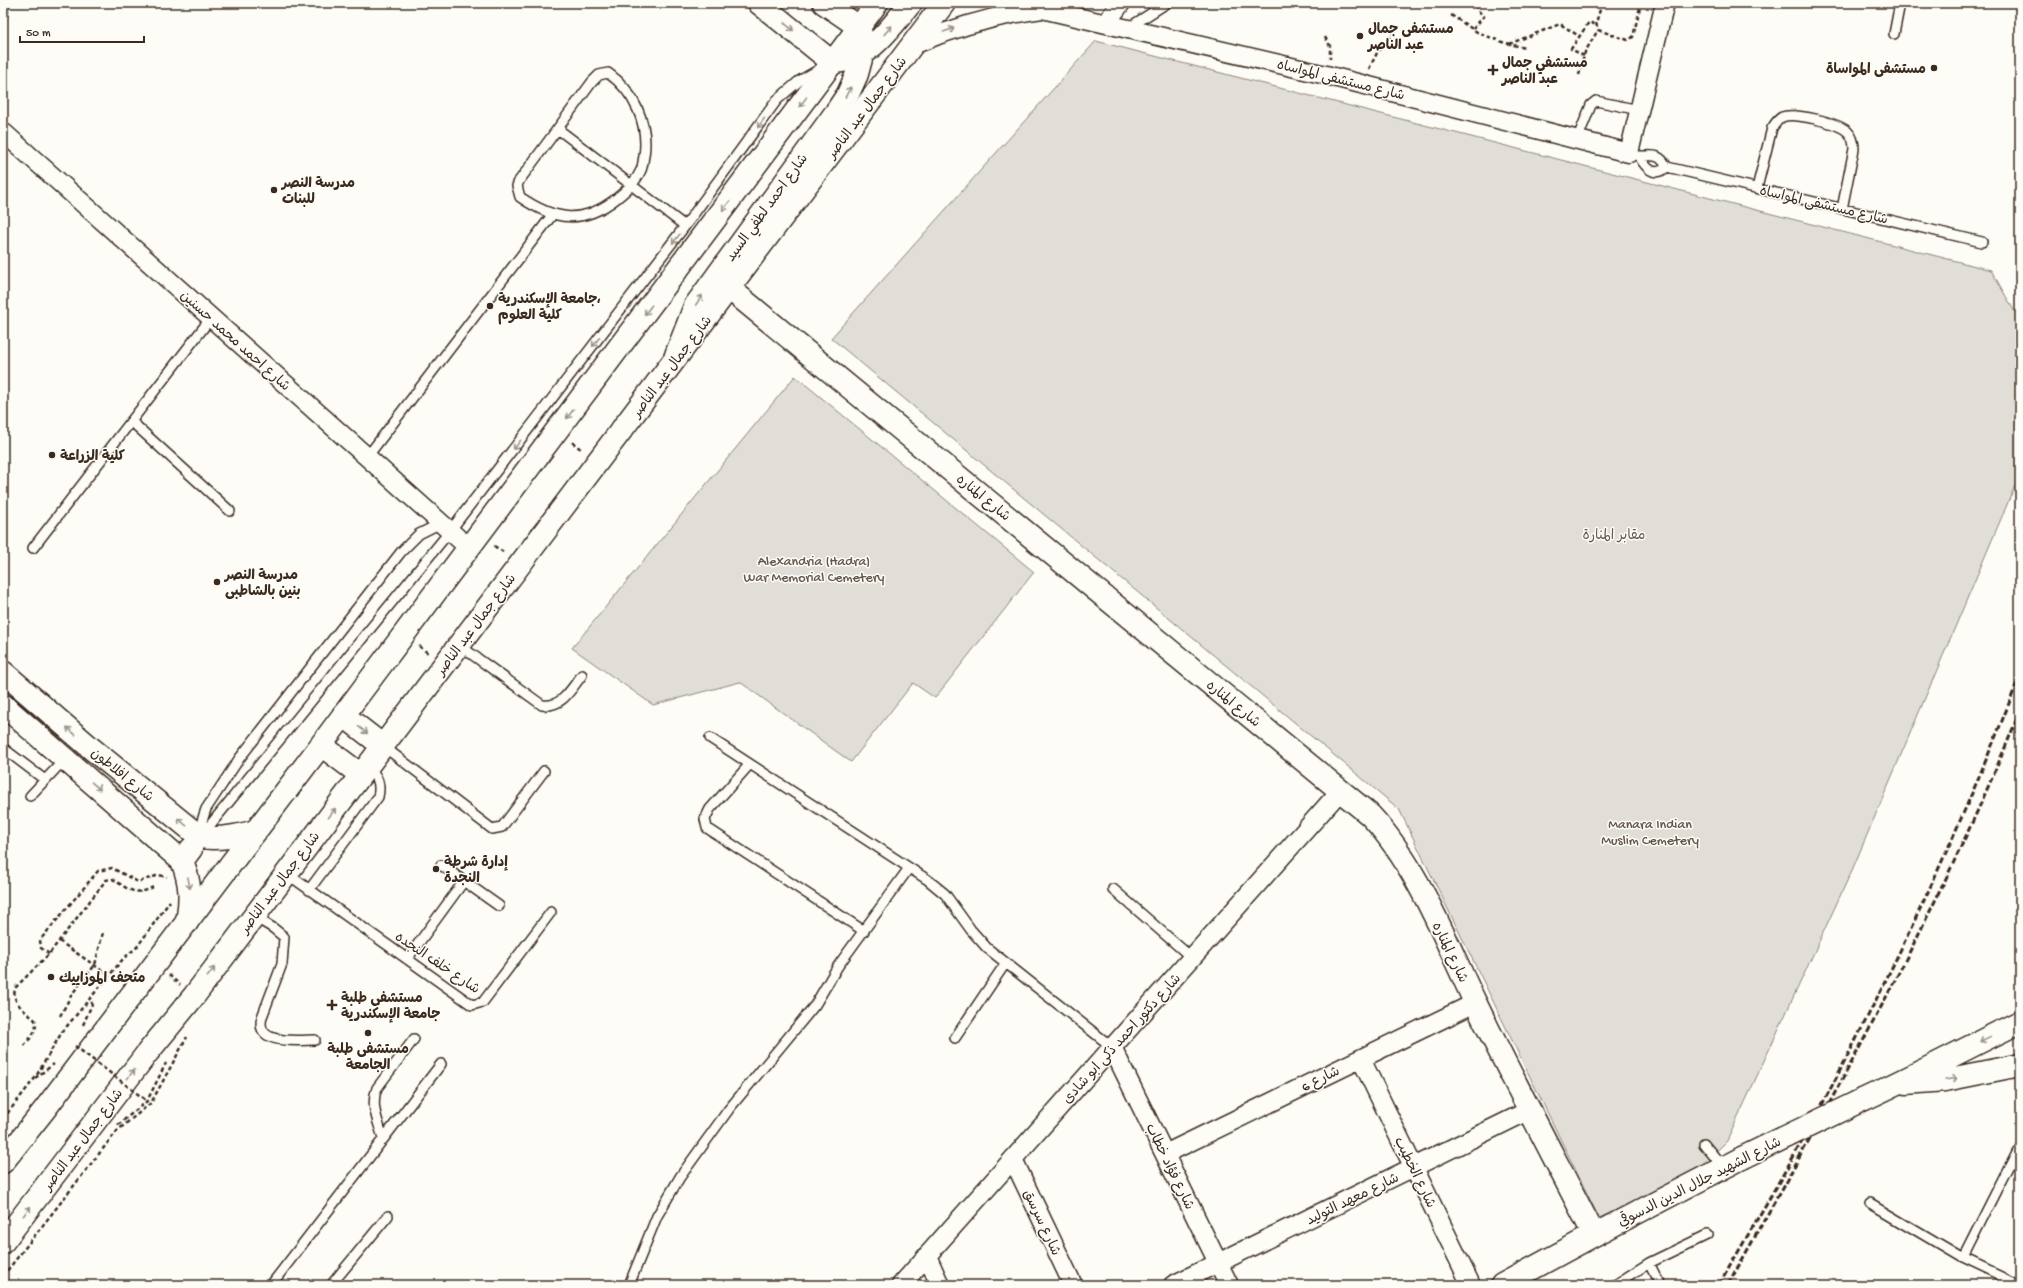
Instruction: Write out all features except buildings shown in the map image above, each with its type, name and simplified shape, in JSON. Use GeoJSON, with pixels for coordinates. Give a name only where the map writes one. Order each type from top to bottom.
{"type":"FeatureCollection","features":[{"type":"Feature","properties":{"kind":"main road"},"geometry":{"type":"LineString","coordinates":[[759,3],[832,62],[842,62],[862,54],[882,37],[911,3]]}},
{"type":"Feature","properties":{"kind":"main road"},"geometry":{"type":"LineString","coordinates":[[824,3],[859,27]]}},
{"type":"Feature","properties":{"kind":"main road"},"geometry":{"type":"LineString","coordinates":[[3,1162],[344,715],[877,3]]}},
{"type":"Feature","properties":{"kind":"main road","name":"شارع جمال عبد الناصر"},"geometry":{"type":"LineString","coordinates":[[3,1242],[148,1052],[194,996],[253,916],[730,289],[944,3]]}},
{"type":"Feature","properties":{"kind":"main road","name":"شارع احمد لطفي السيد"},"geometry":{"type":"LineString","coordinates":[[674,362],[681,338],[695,306],[836,112],[857,74],[862,54],[862,38],[859,27]]}},
{"type":"Feature","properties":{"kind":"main road","name":"شارع المناره"},"geometry":{"type":"LineString","coordinates":[[730,289],[1370,815],[1390,837],[1404,857],[1476,1003],[1594,1235]]}},
{"type":"Feature","properties":{"kind":"main road","name":"شارع افلاطون"},"geometry":{"type":"LineString","coordinates":[[6,680],[31,697],[92,749],[202,835]]}},
{"type":"Feature","properties":{"kind":"main road"},"geometry":{"type":"LineString","coordinates":[[9,710],[31,697]]}},
{"type":"Feature","properties":{"kind":"main road","name":"شارع افلاطون"},"geometry":{"type":"LineString","coordinates":[[9,710],[182,861]]}},
{"type":"Feature","properties":{"kind":"main road"},"geometry":{"type":"LineString","coordinates":[[344,715],[383,746]]}},
{"type":"Feature","properties":{"kind":"main road"},"geometry":{"type":"LineString","coordinates":[[321,745],[364,771]]}},
{"type":"Feature","properties":{"kind":"main road"},"geometry":{"type":"LineString","coordinates":[[71,764],[92,749]]}},
{"type":"Feature","properties":{"kind":"main road"},"geometry":{"type":"LineString","coordinates":[[187,922],[191,900],[191,888],[188,875],[182,861],[202,835],[213,839],[231,837],[256,831]]}},
{"type":"Feature","properties":{"kind":"main road","name":"شارع الشهيد جلال الدين الدسوقي"},"geometry":{"type":"LineString","coordinates":[[1502,1285],[1742,1158],[1898,1084],[1933,1064],[2020,1022]]}},
{"type":"Feature","properties":{"kind":"main road","name":"شارع الشهيد جلال الدين الدسوقي"},"geometry":{"type":"LineString","coordinates":[[1898,1084],[1945,1080],[2020,1066]]}},
{"type":"Feature","properties":{"kind":"street"},"geometry":{"type":"LineString","coordinates":[[1106,22],[1121,3]]}},
{"type":"Feature","properties":{"kind":"street"},"geometry":{"type":"LineString","coordinates":[[1634,155],[1639,110],[1665,3]]}},
{"type":"Feature","properties":{"kind":"street","name":"شارع مستشفى المواساه"},"geometry":{"type":"LineString","coordinates":[[913,45],[944,32],[976,22],[1039,6],[1326,75],[1634,155]]}},
{"type":"Feature","properties":{"kind":"street","name":"شارع احمد محمد حسنين"},"geometry":{"type":"LineString","coordinates":[[3,132],[446,527],[474,542]]}},
{"type":"Feature","properties":{"kind":"street","name":"شارع دكتور احمد ذكى ابو شادى"},"geometry":{"type":"LineString","coordinates":[[901,1285],[1341,790]]}},
{"type":"Feature","properties":{"kind":"street","name":"شارع 6"},"geometry":{"type":"LineString","coordinates":[[1165,1154],[1476,1003]]}},
{"type":"Feature","properties":{"kind":"street","name":"شارع فؤاد خطاب"},"geometry":{"type":"LineString","coordinates":[[1112,1047],[1229,1285]]}},
{"type":"Feature","properties":{"kind":"street","name":"شارع الخطيب"},"geometry":{"type":"LineString","coordinates":[[1360,1059],[1471,1285]]}},
{"type":"Feature","properties":{"kind":"street","name":"شارع معهد التوليد"},"geometry":{"type":"LineString","coordinates":[[1173,1285],[1219,1264],[1530,1110]]}},
{"type":"Feature","properties":{"kind":"street","name":"شارع سرسق"},"geometry":{"type":"LineString","coordinates":[[1013,1159],[1073,1285]]}},
{"type":"Feature","properties":{"kind":"street"},"geometry":{"type":"LineString","coordinates":[[927,1256],[940,1285]]}},
{"type":"Feature","properties":{"kind":"lane"},"geometry":{"type":"LineString","coordinates":[[1127,28],[1167,3]]}},
{"type":"Feature","properties":{"kind":"lane"},"geometry":{"type":"LineString","coordinates":[[1894,34],[1900,3]]}},
{"type":"Feature","properties":{"kind":"lane"},"geometry":{"type":"LineString","coordinates":[[3,7],[3,13]]}},
{"type":"Feature","properties":{"kind":"lane"},"geometry":{"type":"LineString","coordinates":[[202,835],[685,226],[777,100],[799,81],[832,62]]}},
{"type":"Feature","properties":{"kind":"lane"},"geometry":{"type":"LineString","coordinates":[[608,73],[616,79],[632,98],[643,126],[646,145],[642,170],[631,185],[604,208],[583,216],[560,216],[538,210],[520,197],[517,186],[519,180],[558,129],[599,75],[608,73]]}},
{"type":"Feature","properties":{"kind":"lane"},"geometry":{"type":"LineString","coordinates":[[1577,140],[1591,105],[1596,101],[1639,110]]}},
{"type":"Feature","properties":{"kind":"lane"},"geometry":{"type":"LineString","coordinates":[[1756,188],[1772,128],[1777,120],[1795,115],[1837,125],[1848,132],[1853,140],[1854,150],[1842,209]]}},
{"type":"Feature","properties":{"kind":"lane"},"geometry":{"type":"LineString","coordinates":[[558,129],[685,226]]}},
{"type":"Feature","properties":{"kind":"lane","name":"شارع مستشفى المواساه"},"geometry":{"type":"LineString","coordinates":[[1634,155],[1651,171],[1660,172],[1667,167]]}},
{"type":"Feature","properties":{"kind":"lane","name":"شارع مستشفى المواساه"},"geometry":{"type":"LineString","coordinates":[[1634,155],[1654,155],[1664,162],[1667,167],[1982,242]]}},
{"type":"Feature","properties":{"kind":"lane"},"geometry":{"type":"LineString","coordinates":[[367,457],[553,214]]}},
{"type":"Feature","properties":{"kind":"lane"},"geometry":{"type":"LineString","coordinates":[[33,548],[211,318]]}},
{"type":"Feature","properties":{"kind":"lane"},"geometry":{"type":"LineString","coordinates":[[132,422],[230,511]]}},
{"type":"Feature","properties":{"kind":"lane"},"geometry":{"type":"LineString","coordinates":[[202,835],[202,820],[206,809],[239,759],[401,552],[419,534],[446,527]]}},
{"type":"Feature","properties":{"kind":"lane"},"geometry":{"type":"LineString","coordinates":[[459,645],[542,705],[551,706],[559,703],[582,675]]}},
{"type":"Feature","properties":{"kind":"lane"},"geometry":{"type":"LineString","coordinates":[[710,738],[910,868],[945,894],[971,930],[987,948],[1005,964],[1112,1047]]}},
{"type":"Feature","properties":{"kind":"lane"},"geometry":{"type":"LineString","coordinates":[[383,746],[492,829],[502,827],[544,771]]}},
{"type":"Feature","properties":{"kind":"lane"},"geometry":{"type":"LineString","coordinates":[[3,748],[45,780]]}},
{"type":"Feature","properties":{"kind":"lane"},"geometry":{"type":"LineString","coordinates":[[30,796],[45,780],[71,764]]}},
{"type":"Feature","properties":{"kind":"lane"},"geometry":{"type":"LineString","coordinates":[[750,764],[710,809],[705,818],[707,828],[864,931]]}},
{"type":"Feature","properties":{"kind":"lane"},"geometry":{"type":"LineString","coordinates":[[309,890],[378,797],[380,789],[374,772],[364,771]]}},
{"type":"Feature","properties":{"kind":"lane"},"geometry":{"type":"LineString","coordinates":[[441,865],[499,906]]}},
{"type":"Feature","properties":{"kind":"lane"},"geometry":{"type":"LineString","coordinates":[[629,1285],[657,1216],[680,1177],[729,1109],[815,1005],[838,966],[910,868]]}},
{"type":"Feature","properties":{"kind":"lane","name":"شارع خلف النجده"},"geometry":{"type":"LineString","coordinates":[[286,873],[472,1005],[483,1002],[552,912]]}},
{"type":"Feature","properties":{"kind":"lane"},"geometry":{"type":"LineString","coordinates":[[407,959],[464,881]]}},
{"type":"Feature","properties":{"kind":"lane"},"geometry":{"type":"LineString","coordinates":[[1113,889],[1192,958]]}},
{"type":"Feature","properties":{"kind":"lane"},"geometry":{"type":"LineString","coordinates":[[253,916],[273,928],[284,937],[282,964],[262,1017],[261,1024],[263,1030],[267,1035],[278,1040],[315,1040]]}},
{"type":"Feature","properties":{"kind":"lane"},"geometry":{"type":"LineString","coordinates":[[955,1038],[1005,964]]}},
{"type":"Feature","properties":{"kind":"lane"},"geometry":{"type":"LineString","coordinates":[[383,1138],[374,1107],[374,1097],[377,1088],[414,1039]]}},
{"type":"Feature","properties":{"kind":"lane"},"geometry":{"type":"LineString","coordinates":[[271,1285],[441,1064]]}},
{"type":"Feature","properties":{"kind":"lane"},"geometry":{"type":"LineString","coordinates":[[1704,1144],[1723,1168]]}},
{"type":"Feature","properties":{"kind":"lane"},"geometry":{"type":"LineString","coordinates":[[1963,1258],[2020,1145]]}},
{"type":"Feature","properties":{"kind":"lane"},"geometry":{"type":"LineString","coordinates":[[1870,1203],[1963,1258],[2020,1285]]}},
{"type":"Feature","properties":{"kind":"lane"},"geometry":{"type":"LineString","coordinates":[[333,1285],[388,1216]]}},
{"type":"Feature","properties":{"kind":"lane"},"geometry":{"type":"LineString","coordinates":[[1615,1285],[1649,1263],[1707,1235]]}},
{"type":"Feature","properties":{"kind":"lane"},"geometry":{"type":"LineString","coordinates":[[1649,1263],[1660,1285]]}},
{"type":"Feature","properties":{"kind":"path"},"geometry":{"type":"LineString","coordinates":[[1473,29],[1484,16],[1476,9],[1478,3]]}},
{"type":"Feature","properties":{"kind":"path"},"geometry":{"type":"LineString","coordinates":[[1602,3],[1596,25],[1598,30],[1628,40],[1631,39],[1641,3]]}},
{"type":"Feature","properties":{"kind":"path"},"geometry":{"type":"LineString","coordinates":[[1451,15],[1473,29],[1509,44],[1525,48]]}},
{"type":"Feature","properties":{"kind":"path"},"geometry":{"type":"LineString","coordinates":[[1584,56],[1571,49],[1589,22],[1596,25]]}},
{"type":"Feature","properties":{"kind":"path"},"geometry":{"type":"LineString","coordinates":[[1509,44],[1560,24],[1579,36]]}},
{"type":"Feature","properties":{"kind":"path"},"geometry":{"type":"LineString","coordinates":[[1364,85],[1370,65],[1378,51],[1399,26]]}},
{"type":"Feature","properties":{"kind":"path"},"geometry":{"type":"LineString","coordinates":[[1579,75],[1584,56],[1598,30]]}},
{"type":"Feature","properties":{"kind":"path"},"geometry":{"type":"LineString","coordinates":[[1325,37],[1330,52],[1326,75]]}},
{"type":"Feature","properties":{"kind":"path"},"geometry":{"type":"LineString","coordinates":[[557,431],[599,462]]}},
{"type":"Feature","properties":{"kind":"path"},"geometry":{"type":"LineString","coordinates":[[474,542],[521,564]]}},
{"type":"Feature","properties":{"kind":"path"},"geometry":{"type":"LineString","coordinates":[[404,635],[444,666]]}},
{"type":"Feature","properties":{"kind":"path"},"geometry":{"type":"LineString","coordinates":[[49,954],[40,946],[41,938],[98,871],[112,868],[138,882],[159,875],[169,879]]}},
{"type":"Feature","properties":{"kind":"path"},"geometry":{"type":"LineString","coordinates":[[24,1046],[35,1031],[37,1024],[35,1020],[16,1001],[14,990],[49,954],[106,880],[113,879],[124,888],[133,892],[143,891],[153,886]]}},
{"type":"Feature","properties":{"kind":"path"},"geometry":{"type":"LineString","coordinates":[[3,1119],[35,1078],[59,1036],[90,997],[110,976],[123,958],[137,947],[171,899]]}},
{"type":"Feature","properties":{"kind":"path"},"geometry":{"type":"LineString","coordinates":[[60,1016],[72,994],[95,965],[103,932]]}},
{"type":"Feature","properties":{"kind":"path"},"geometry":{"type":"LineString","coordinates":[[59,941],[110,976]]}},
{"type":"Feature","properties":{"kind":"path"},"geometry":{"type":"LineString","coordinates":[[90,997],[91,1006]]}},
{"type":"Feature","properties":{"kind":"path"},"geometry":{"type":"LineString","coordinates":[[3,1276],[118,1130],[151,1103],[189,1033]]}},
{"type":"Feature","properties":{"kind":"path"},"geometry":{"type":"LineString","coordinates":[[75,1046],[147,1102]]}},
{"type":"Feature","properties":{"kind":"path"},"geometry":{"type":"LineString","coordinates":[[173,1055],[177,1053]]}},
{"type":"Feature","properties":{"kind":"path"},"geometry":{"type":"LineString","coordinates":[[115,1128],[147,1102],[169,1058]]}},
{"type":"Feature","properties":{"kind":"path"},"geometry":{"type":"LineString","coordinates":[[35,1078],[44,1072]]}},
{"type":"Feature","properties":{"kind":"green space","name":"مقابر المنارة"},"geometry":{"type":"Polygon","coordinates":[[[1096,41],[1991,270],[2020,321],[2020,474],[1853,868],[1727,1141],[1688,1179],[1599,1218],[1399,809],[831,338],[1096,41]]]}},
{"type":"Feature","properties":{"kind":"green space","name":"Alexandria (Hadra) War Memorial Cemetery"},"geometry":{"type":"Polygon","coordinates":[[[795,376],[1034,572],[935,698],[913,683],[851,762],[740,682],[653,705],[572,648],[795,376]]]}},
{"type":"Feature","properties":{"kind":"railway"},"geometry":{"type":"LineString","coordinates":[[1719,1285],[1786,1170],[1878,997],[1953,838],[2020,675]]}},
{"type":"Feature","properties":{"kind":"railway"},"geometry":{"type":"LineString","coordinates":[[1728,1285],[1845,1074],[1920,931],[1989,785],[2020,711]]}},
{"type":"Feature","properties":{"kind":"place","name":"مستشفى جمال عبد الناصر"},"geometry":{"type":"Point","coordinates":[1360,36]}},
{"type":"Feature","properties":{"kind":"place","name":"مستشفى المواساة"},"geometry":{"type":"Point","coordinates":[1934,68]}},
{"type":"Feature","properties":{"kind":"place","name":"مستشفي جمال عبد الناصر"},"geometry":{"type":"Point","coordinates":[1493,70]}},
{"type":"Feature","properties":{"kind":"place","name":"مدرسة النصر للبنات"},"geometry":{"type":"Point","coordinates":[274,190]}},
{"type":"Feature","properties":{"kind":"place","name":"جامعة الإسكندرية، كلية العلوم"},"geometry":{"type":"Point","coordinates":[490,306]}},
{"type":"Feature","properties":{"kind":"place","name":"كلية الزراعة"},"geometry":{"type":"Point","coordinates":[52,455]}},
{"type":"Feature","properties":{"kind":"place","name":"مدرسة النصر بنين بالشاطبى"},"geometry":{"type":"Point","coordinates":[217,582]}},
{"type":"Feature","properties":{"kind":"place","name":"إدارة شرطة النجدة"},"geometry":{"type":"Point","coordinates":[436,869]}},
{"type":"Feature","properties":{"kind":"place","name":"متحف الموزاييك"},"geometry":{"type":"Point","coordinates":[51,977]}},
{"type":"Feature","properties":{"kind":"place","name":"مستشفى طلبة جامعة الإسكندرية"},"geometry":{"type":"Point","coordinates":[332,1005]}},
{"type":"Feature","properties":{"kind":"place","name":"مستشفى طلبة الجامعة"},"geometry":{"type":"Point","coordinates":[368,1033]}},
{"type":"Feature","properties":{"kind":"park label","name":"Manara Indian Muslim Cemetery"},"geometry":{"type":"Point","coordinates":[1650,832]}}]}
